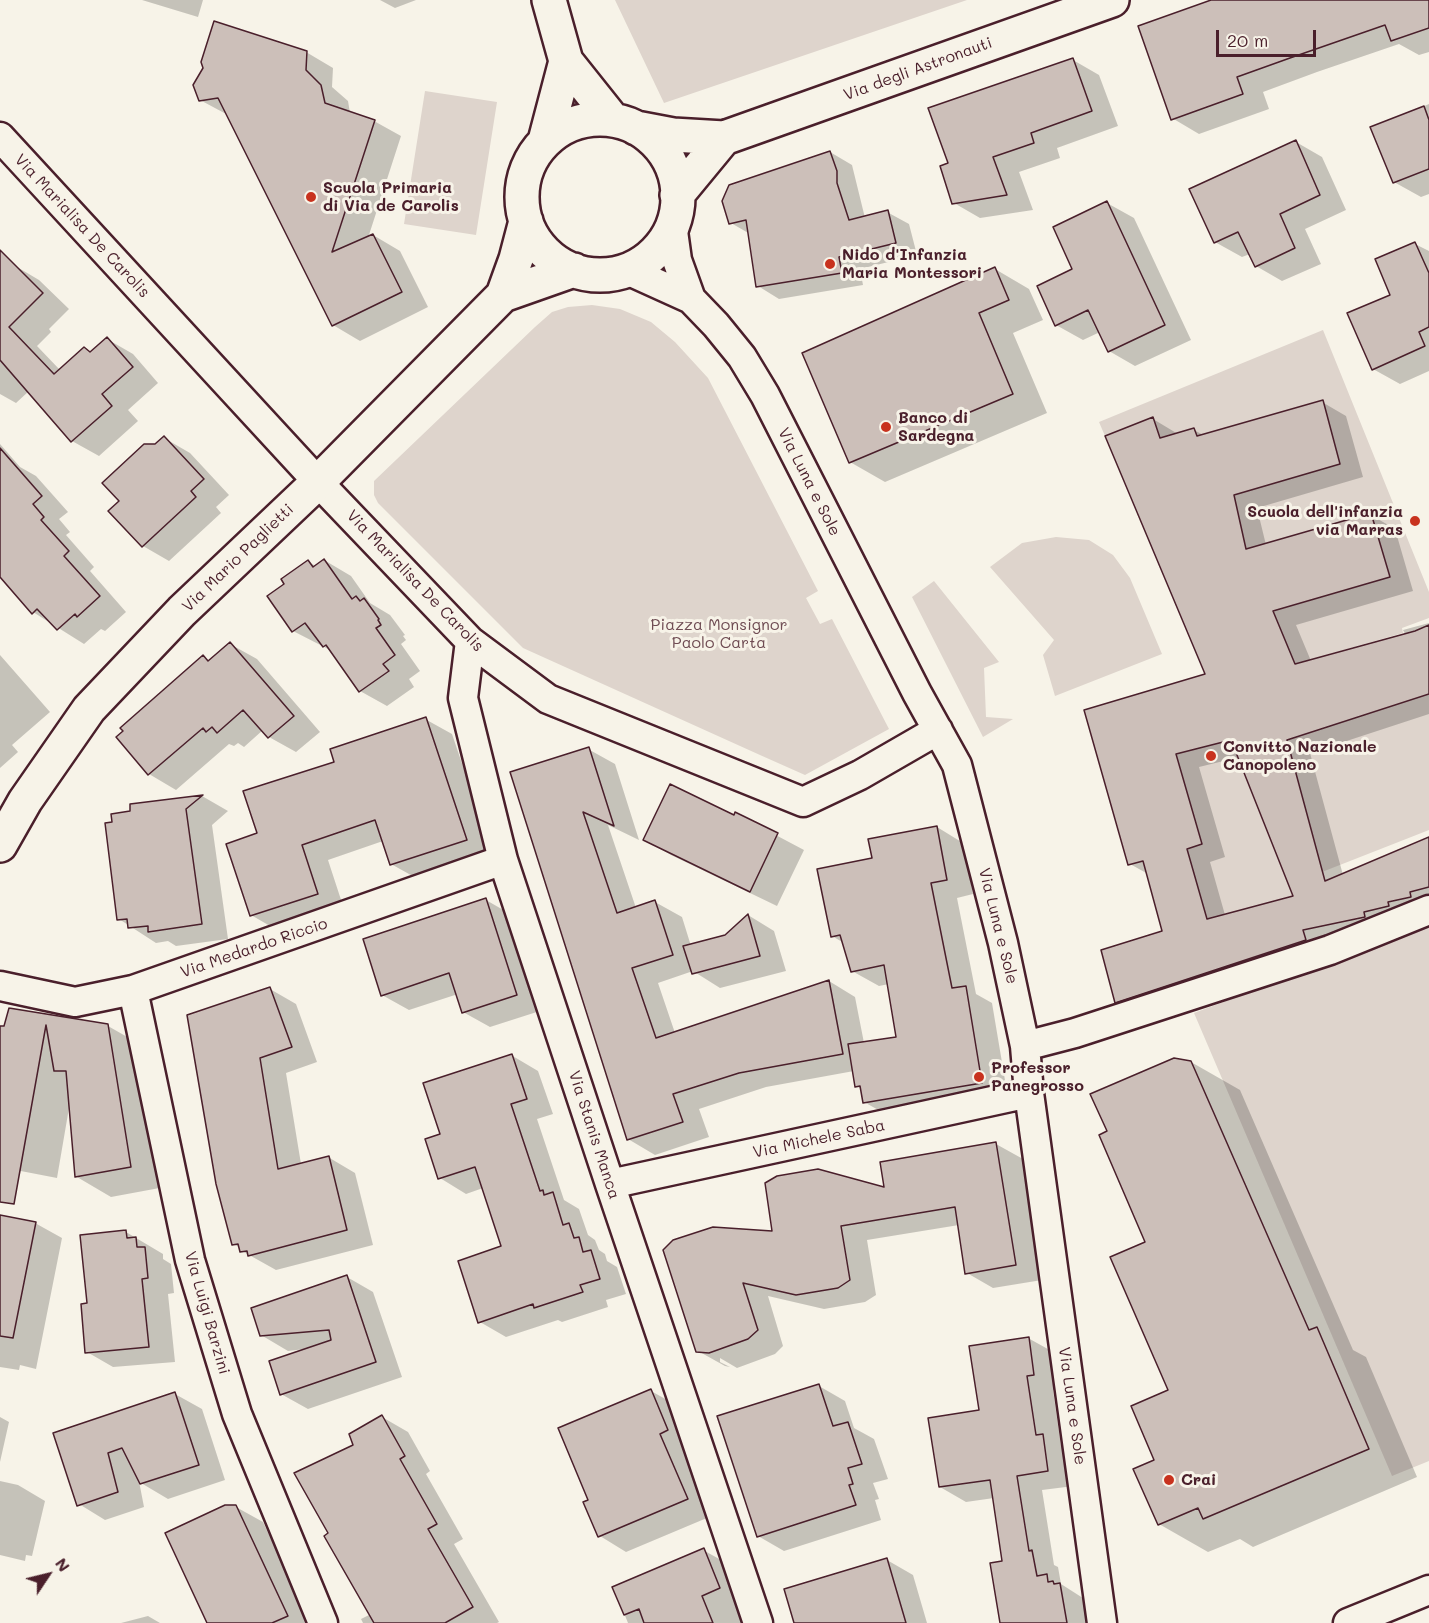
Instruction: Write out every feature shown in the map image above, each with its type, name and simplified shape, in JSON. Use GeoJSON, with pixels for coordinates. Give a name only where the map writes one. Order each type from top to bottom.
{"type":"FeatureCollection","features":[{"type":"Feature","properties":{"kind":"main road"},"geometry":{"type":"LineString","coordinates":[[549,0],[566,61],[624,124],[655,142],[669,162],[677,186],[668,235],[652,255],[627,270],[610,275],[586,274],[563,266],[544,252],[530,232],[522,209],[523,184],[530,160],[545,141],[565,126],[589,119],[624,124]]}},
{"type":"Feature","properties":{"kind":"main road","name":"Via degli Astronauti"},"geometry":{"type":"LineString","coordinates":[[624,124],[673,135],[724,138],[1112,0]]}},
{"type":"Feature","properties":{"kind":"main road"},"geometry":{"type":"LineString","coordinates":[[545,141],[566,61]]}},
{"type":"Feature","properties":{"kind":"main road"},"geometry":{"type":"LineString","coordinates":[[674,210],[724,138]]}},
{"type":"Feature","properties":{"kind":"main road"},"geometry":{"type":"LineString","coordinates":[[503,295],[516,260],[526,221]]}},
{"type":"Feature","properties":{"kind":"main road"},"geometry":{"type":"LineString","coordinates":[[503,295],[574,270]]}},
{"type":"Feature","properties":{"kind":"main road","name":"Via Mario Paglietti"},"geometry":{"type":"LineString","coordinates":[[0,845],[25,801],[89,710],[182,611],[318,482],[503,295]]}},
{"type":"Feature","properties":{"kind":"street","name":"Via Marialisa De Carolis"},"geometry":{"type":"LineString","coordinates":[[0,137],[318,482],[470,641],[548,699],[804,802],[860,775],[938,730]]}},
{"type":"Feature","properties":{"kind":"street","name":"Via Luna e Sole"},"geometry":{"type":"LineString","coordinates":[[674,210],[677,260],[691,299]]}},
{"type":"Feature","properties":{"kind":"street","name":"Via Luna e Sole"},"geometry":{"type":"LineString","coordinates":[[627,270],[691,299],[742,357],[765,395],[917,693],[957,765],[1003,943],[1025,1046],[1029,1093],[1102,1623]]}},
{"type":"Feature","properties":{"kind":"street","name":"Via Stanis Manca"},"geometry":{"type":"LineString","coordinates":[[470,641],[463,698],[503,860],[758,1623]]}},
{"type":"Feature","properties":{"kind":"street","name":"Via Medardo Riccio"},"geometry":{"type":"LineString","coordinates":[[0,986],[75,1002],[133,990],[503,860]]}},
{"type":"Feature","properties":{"kind":"street"},"geometry":{"type":"LineString","coordinates":[[1025,1046],[1075,1033],[1330,950],[1429,910]]}},
{"type":"Feature","properties":{"kind":"street","name":"Via Luigi Barzini"},"geometry":{"type":"LineString","coordinates":[[133,990],[190,1260],[237,1414],[323,1623]]}},
{"type":"Feature","properties":{"kind":"street","name":"Via Michele Saba"},"geometry":{"type":"LineString","coordinates":[[610,1184],[1029,1093]]}},
{"type":"Feature","properties":{"kind":"street"},"geometry":{"type":"LineString","coordinates":[[1348,1623],[1429,1590]]}},
{"type":"Feature","properties":{"kind":"green space"},"geometry":{"type":"Polygon","coordinates":[[[615,0],[967,0],[664,103],[615,0]]]}},
{"type":"Feature","properties":{"kind":"green space"},"geometry":{"type":"Polygon","coordinates":[[[425,91],[497,102],[476,235],[404,224],[425,91]]]}},
{"type":"Feature","properties":{"kind":"green space","name":"Piazza Monsignor Paolo Carta"},"geometry":{"type":"Polygon","coordinates":[[[592,305],[620,309],[651,322],[675,342],[708,378],[818,591],[806,598],[820,624],[832,619],[889,729],[805,775],[523,648],[378,503],[374,495],[374,481],[535,327],[552,312],[568,307],[592,305]]]}},
{"type":"Feature","properties":{"kind":"green space"},"geometry":{"type":"Polygon","coordinates":[[[1323,330],[1429,592],[1429,618],[1402,628],[1403,633],[1295,664],[1241,621],[1390,577],[1371,513],[1246,549],[1245,542],[1192,507],[1340,464],[1322,400],[1197,436],[1194,428],[1160,438],[1153,417],[1105,436],[1099,422],[1323,330]]]}},
{"type":"Feature","properties":{"kind":"green space"},"geometry":{"type":"Polygon","coordinates":[[[1056,537],[1089,540],[1113,555],[1130,578],[1162,654],[1055,696],[1043,655],[1054,640],[990,567],[1022,543],[1056,537]]]}},
{"type":"Feature","properties":{"kind":"green space"},"geometry":{"type":"Polygon","coordinates":[[[934,581],[999,662],[984,668],[986,717],[1013,719],[983,737],[912,597],[934,581]]]}},
{"type":"Feature","properties":{"kind":"green space"},"geometry":{"type":"Polygon","coordinates":[[[1429,694],[1429,830],[1322,872],[1287,740],[1429,694]]]}},
{"type":"Feature","properties":{"kind":"green space"},"geometry":{"type":"Polygon","coordinates":[[[1231,740],[1293,896],[1207,919],[1187,849],[1202,844],[1176,754],[1231,740]]]}},
{"type":"Feature","properties":{"kind":"green space"},"geometry":{"type":"Polygon","coordinates":[[[1429,925],[1429,1461],[1392,1476],[1194,1013],[1429,925]]]}},
{"type":"Feature","properties":{"kind":"building"},"geometry":{"type":"Polygon","coordinates":[[[1211,0],[1429,0],[1429,28],[1391,41],[1385,25],[1290,58],[1237,77],[1243,94],[1171,120],[1138,26],[1211,0]]]}},
{"type":"Feature","properties":{"kind":"building"},"geometry":{"type":"Polygon","coordinates":[[[214,21],[307,51],[306,70],[321,85],[325,103],[375,120],[332,252],[373,234],[402,292],[332,326],[218,98],[199,101],[193,85],[203,68],[201,62],[214,21]]]}},
{"type":"Feature","properties":{"kind":"building"},"geometry":{"type":"Polygon","coordinates":[[[1073,58],[1092,111],[1031,133],[1034,143],[993,157],[1007,195],[952,204],[940,166],[948,163],[928,108],[1073,58]]]}},
{"type":"Feature","properties":{"kind":"building"},"geometry":{"type":"Polygon","coordinates":[[[1424,106],[1429,120],[1429,169],[1393,183],[1370,127],[1424,106]]]}},
{"type":"Feature","properties":{"kind":"building"},"geometry":{"type":"Polygon","coordinates":[[[1296,140],[1320,195],[1280,214],[1295,248],[1255,267],[1238,232],[1214,243],[1189,189],[1296,140]]]}},
{"type":"Feature","properties":{"kind":"building"},"geometry":{"type":"Polygon","coordinates":[[[830,151],[849,220],[888,210],[896,243],[839,257],[842,273],[756,287],[746,220],[729,224],[722,201],[729,185],[830,151]]]}},
{"type":"Feature","properties":{"kind":"building"},"geometry":{"type":"Polygon","coordinates":[[[1107,201],[1165,325],[1108,352],[1088,310],[1055,326],[1037,286],[1072,269],[1053,227],[1107,201]]]}},
{"type":"Feature","properties":{"kind":"building"},"geometry":{"type":"Polygon","coordinates":[[[1415,242],[1429,273],[1429,327],[1419,332],[1425,346],[1372,370],[1347,313],[1390,295],[1375,259],[1415,242]]]}},
{"type":"Feature","properties":{"kind":"building"},"geometry":{"type":"Polygon","coordinates":[[[0,250],[43,293],[9,327],[54,374],[84,347],[90,352],[107,337],[133,367],[102,394],[112,406],[71,442],[0,360],[0,250]]]}},
{"type":"Feature","properties":{"kind":"building"},"geometry":{"type":"Polygon","coordinates":[[[995,267],[1009,300],[979,313],[1013,394],[849,463],[802,353],[995,267]]]}},
{"type":"Feature","properties":{"kind":"building"},"geometry":{"type":"Polygon","coordinates":[[[1323,400],[1340,464],[1234,495],[1246,549],[1371,513],[1390,577],[1273,611],[1295,664],[1415,631],[1429,625],[1429,694],[1287,740],[1325,881],[1429,837],[1429,887],[1410,892],[1411,897],[1388,902],[1389,906],[1364,912],[1365,917],[1303,930],[1306,940],[1115,1003],[1101,950],[1162,931],[1143,861],[1128,865],[1084,710],[1205,674],[1105,436],[1153,417],[1160,438],[1194,428],[1197,436],[1323,400]],[[1231,740],[1176,754],[1202,844],[1187,849],[1207,919],[1293,896],[1231,740]]]}},
{"type":"Feature","properties":{"kind":"building"},"geometry":{"type":"Polygon","coordinates":[[[164,436],[204,479],[191,491],[196,497],[142,547],[108,511],[119,501],[102,483],[144,444],[155,444],[164,436]]]}},
{"type":"Feature","properties":{"kind":"building"},"geometry":{"type":"Polygon","coordinates":[[[0,448],[42,496],[33,504],[44,517],[41,520],[69,551],[64,556],[100,596],[77,617],[75,614],[57,630],[37,609],[32,614],[0,577],[0,448]]]}},
{"type":"Feature","properties":{"kind":"building"},"geometry":{"type":"Polygon","coordinates":[[[324,559],[352,599],[356,596],[360,601],[364,598],[379,619],[381,625],[376,628],[395,655],[383,664],[389,671],[359,692],[326,645],[323,647],[305,623],[292,632],[267,596],[284,584],[281,579],[308,560],[313,567],[324,559]]]}},
{"type":"Feature","properties":{"kind":"building"},"geometry":{"type":"Polygon","coordinates":[[[230,642],[294,716],[268,738],[243,710],[217,733],[212,727],[206,732],[203,728],[148,775],[116,737],[123,731],[120,728],[203,655],[208,661],[230,642]]]}},
{"type":"Feature","properties":{"kind":"building"},"geometry":{"type":"Polygon","coordinates":[[[426,717],[467,840],[390,865],[375,820],[302,845],[318,894],[250,916],[226,844],[257,833],[243,791],[334,762],[330,749],[426,717]]]}},
{"type":"Feature","properties":{"kind":"building"},"geometry":{"type":"Polygon","coordinates":[[[589,747],[614,826],[583,812],[617,913],[655,900],[673,955],[632,968],[656,1038],[829,980],[843,1054],[739,1073],[673,1094],[683,1122],[627,1140],[510,772],[589,747]]]}},
{"type":"Feature","properties":{"kind":"building"},"geometry":{"type":"Polygon","coordinates":[[[670,784],[778,833],[750,892],[643,840],[670,784]]]}},
{"type":"Feature","properties":{"kind":"building"},"geometry":{"type":"Polygon","coordinates":[[[203,795],[186,809],[202,924],[148,932],[148,926],[128,928],[127,919],[117,920],[105,823],[112,822],[111,814],[130,811],[130,804],[203,795]]]}},
{"type":"Feature","properties":{"kind":"building"},"geometry":{"type":"Polygon","coordinates":[[[937,826],[947,880],[931,883],[952,988],[966,986],[982,1083],[863,1103],[860,1086],[855,1087],[848,1044],[896,1037],[884,965],[851,972],[840,935],[831,937],[817,869],[872,858],[868,839],[937,826]]]}},
{"type":"Feature","properties":{"kind":"building"},"geometry":{"type":"Polygon","coordinates":[[[486,898],[517,995],[462,1013],[449,973],[381,996],[363,939],[486,898]]]}},
{"type":"Feature","properties":{"kind":"building"},"geometry":{"type":"Polygon","coordinates":[[[748,914],[760,956],[692,974],[683,946],[725,935],[748,914]]]}},
{"type":"Feature","properties":{"kind":"building"},"geometry":{"type":"Polygon","coordinates":[[[270,987],[292,1047],[260,1058],[278,1169],[329,1156],[347,1230],[248,1256],[247,1251],[240,1252],[238,1244],[232,1245],[216,1184],[187,1015],[270,987]]]}},
{"type":"Feature","properties":{"kind":"building"},"geometry":{"type":"Polygon","coordinates":[[[9,1008],[108,1024],[131,1167],[75,1177],[66,1071],[54,1071],[46,1025],[14,1204],[0,1202],[0,1026],[4,1026],[9,1008]]]}},
{"type":"Feature","properties":{"kind":"building"},"geometry":{"type":"Polygon","coordinates":[[[512,1054],[527,1099],[511,1104],[540,1191],[543,1190],[544,1195],[553,1192],[563,1225],[569,1223],[574,1238],[579,1237],[583,1252],[591,1250],[600,1279],[580,1285],[583,1292],[534,1308],[533,1304],[478,1323],[458,1261],[501,1246],[475,1167],[438,1179],[425,1139],[440,1134],[423,1083],[512,1054]]]}},
{"type":"Feature","properties":{"kind":"building"},"geometry":{"type":"Polygon","coordinates":[[[1174,1058],[1191,1061],[1309,1330],[1317,1327],[1369,1449],[1203,1519],[1198,1508],[1158,1525],[1133,1469],[1154,1460],[1131,1406],[1168,1390],[1110,1257],[1145,1242],[1099,1135],[1107,1131],[1090,1094],[1174,1058]]]}},
{"type":"Feature","properties":{"kind":"building"},"geometry":{"type":"Polygon","coordinates":[[[996,1142],[1016,1265],[965,1274],[955,1207],[841,1226],[850,1280],[838,1288],[796,1295],[743,1283],[758,1330],[748,1339],[709,1353],[696,1352],[663,1250],[673,1240],[713,1227],[772,1231],[765,1183],[777,1176],[818,1169],[884,1187],[880,1162],[996,1142]]]}},
{"type":"Feature","properties":{"kind":"building"},"geometry":{"type":"Polygon","coordinates":[[[0,1215],[36,1222],[13,1338],[0,1336],[0,1215]]]}},
{"type":"Feature","properties":{"kind":"building"},"geometry":{"type":"Polygon","coordinates":[[[126,1230],[127,1238],[136,1237],[137,1247],[145,1247],[148,1278],[142,1279],[149,1347],[85,1353],[81,1304],[87,1303],[80,1235],[126,1230]]]}},
{"type":"Feature","properties":{"kind":"building"},"geometry":{"type":"Polygon","coordinates":[[[347,1275],[376,1362],[280,1395],[269,1361],[331,1340],[329,1330],[260,1336],[251,1308],[347,1275]]]}},
{"type":"Feature","properties":{"kind":"building"},"geometry":{"type":"Polygon","coordinates":[[[1029,1337],[1034,1375],[1027,1376],[1036,1435],[1043,1434],[1048,1471],[1017,1476],[1029,1551],[1032,1550],[1037,1576],[1047,1574],[1048,1582],[1060,1583],[1067,1623],[1000,1623],[990,1563],[1002,1561],[990,1480],[939,1487],[928,1418],[979,1410],[969,1346],[1029,1337]]]}},
{"type":"Feature","properties":{"kind":"building"},"geometry":{"type":"Polygon","coordinates":[[[819,1384],[833,1426],[848,1422],[862,1464],[848,1468],[853,1484],[849,1485],[856,1505],[757,1537],[717,1416],[819,1384]]]}},
{"type":"Feature","properties":{"kind":"building"},"geometry":{"type":"Polygon","coordinates":[[[651,1389],[668,1430],[660,1434],[688,1499],[598,1537],[583,1502],[588,1500],[558,1428],[651,1389]]]}},
{"type":"Feature","properties":{"kind":"building"},"geometry":{"type":"Polygon","coordinates":[[[175,1392],[199,1465],[140,1484],[122,1448],[108,1453],[118,1492],[77,1506],[53,1433],[175,1392]]]}},
{"type":"Feature","properties":{"kind":"building"},"geometry":{"type":"Polygon","coordinates":[[[382,1415],[405,1456],[400,1459],[437,1524],[428,1529],[473,1607],[445,1623],[374,1623],[324,1536],[328,1533],[294,1473],[353,1445],[349,1434],[382,1415]]]}},
{"type":"Feature","properties":{"kind":"building"},"geometry":{"type":"Polygon","coordinates":[[[225,1505],[236,1505],[288,1616],[272,1623],[207,1623],[165,1533],[225,1505]]]}},
{"type":"Feature","properties":{"kind":"building"},"geometry":{"type":"Polygon","coordinates":[[[704,1548],[720,1588],[702,1596],[713,1623],[644,1623],[639,1609],[624,1615],[612,1587],[704,1548]]]}},
{"type":"Feature","properties":{"kind":"building"},"geometry":{"type":"Polygon","coordinates":[[[887,1558],[906,1623],[794,1623],[784,1589],[887,1558]]]}},
{"type":"Feature","properties":{"kind":"place","name":"Scuola Primaria di Via de Carolis"},"geometry":{"type":"Point","coordinates":[311,197]}},
{"type":"Feature","properties":{"kind":"place","name":"Nido d'Infanzia Maria Montessori"},"geometry":{"type":"Point","coordinates":[830,264]}},
{"type":"Feature","properties":{"kind":"place","name":"Banco di Sardegna"},"geometry":{"type":"Point","coordinates":[886,427]}},
{"type":"Feature","properties":{"kind":"place","name":"Scuola dell'infanzia via Marras"},"geometry":{"type":"Point","coordinates":[1415,521]}},
{"type":"Feature","properties":{"kind":"place","name":"Convitto Nazionale Canopoleno"},"geometry":{"type":"Point","coordinates":[1211,756]}},
{"type":"Feature","properties":{"kind":"place","name":"Professor Panegrosso"},"geometry":{"type":"Point","coordinates":[979,1077]}},
{"type":"Feature","properties":{"kind":"place","name":"Crai"},"geometry":{"type":"Point","coordinates":[1169,1480]}}]}
